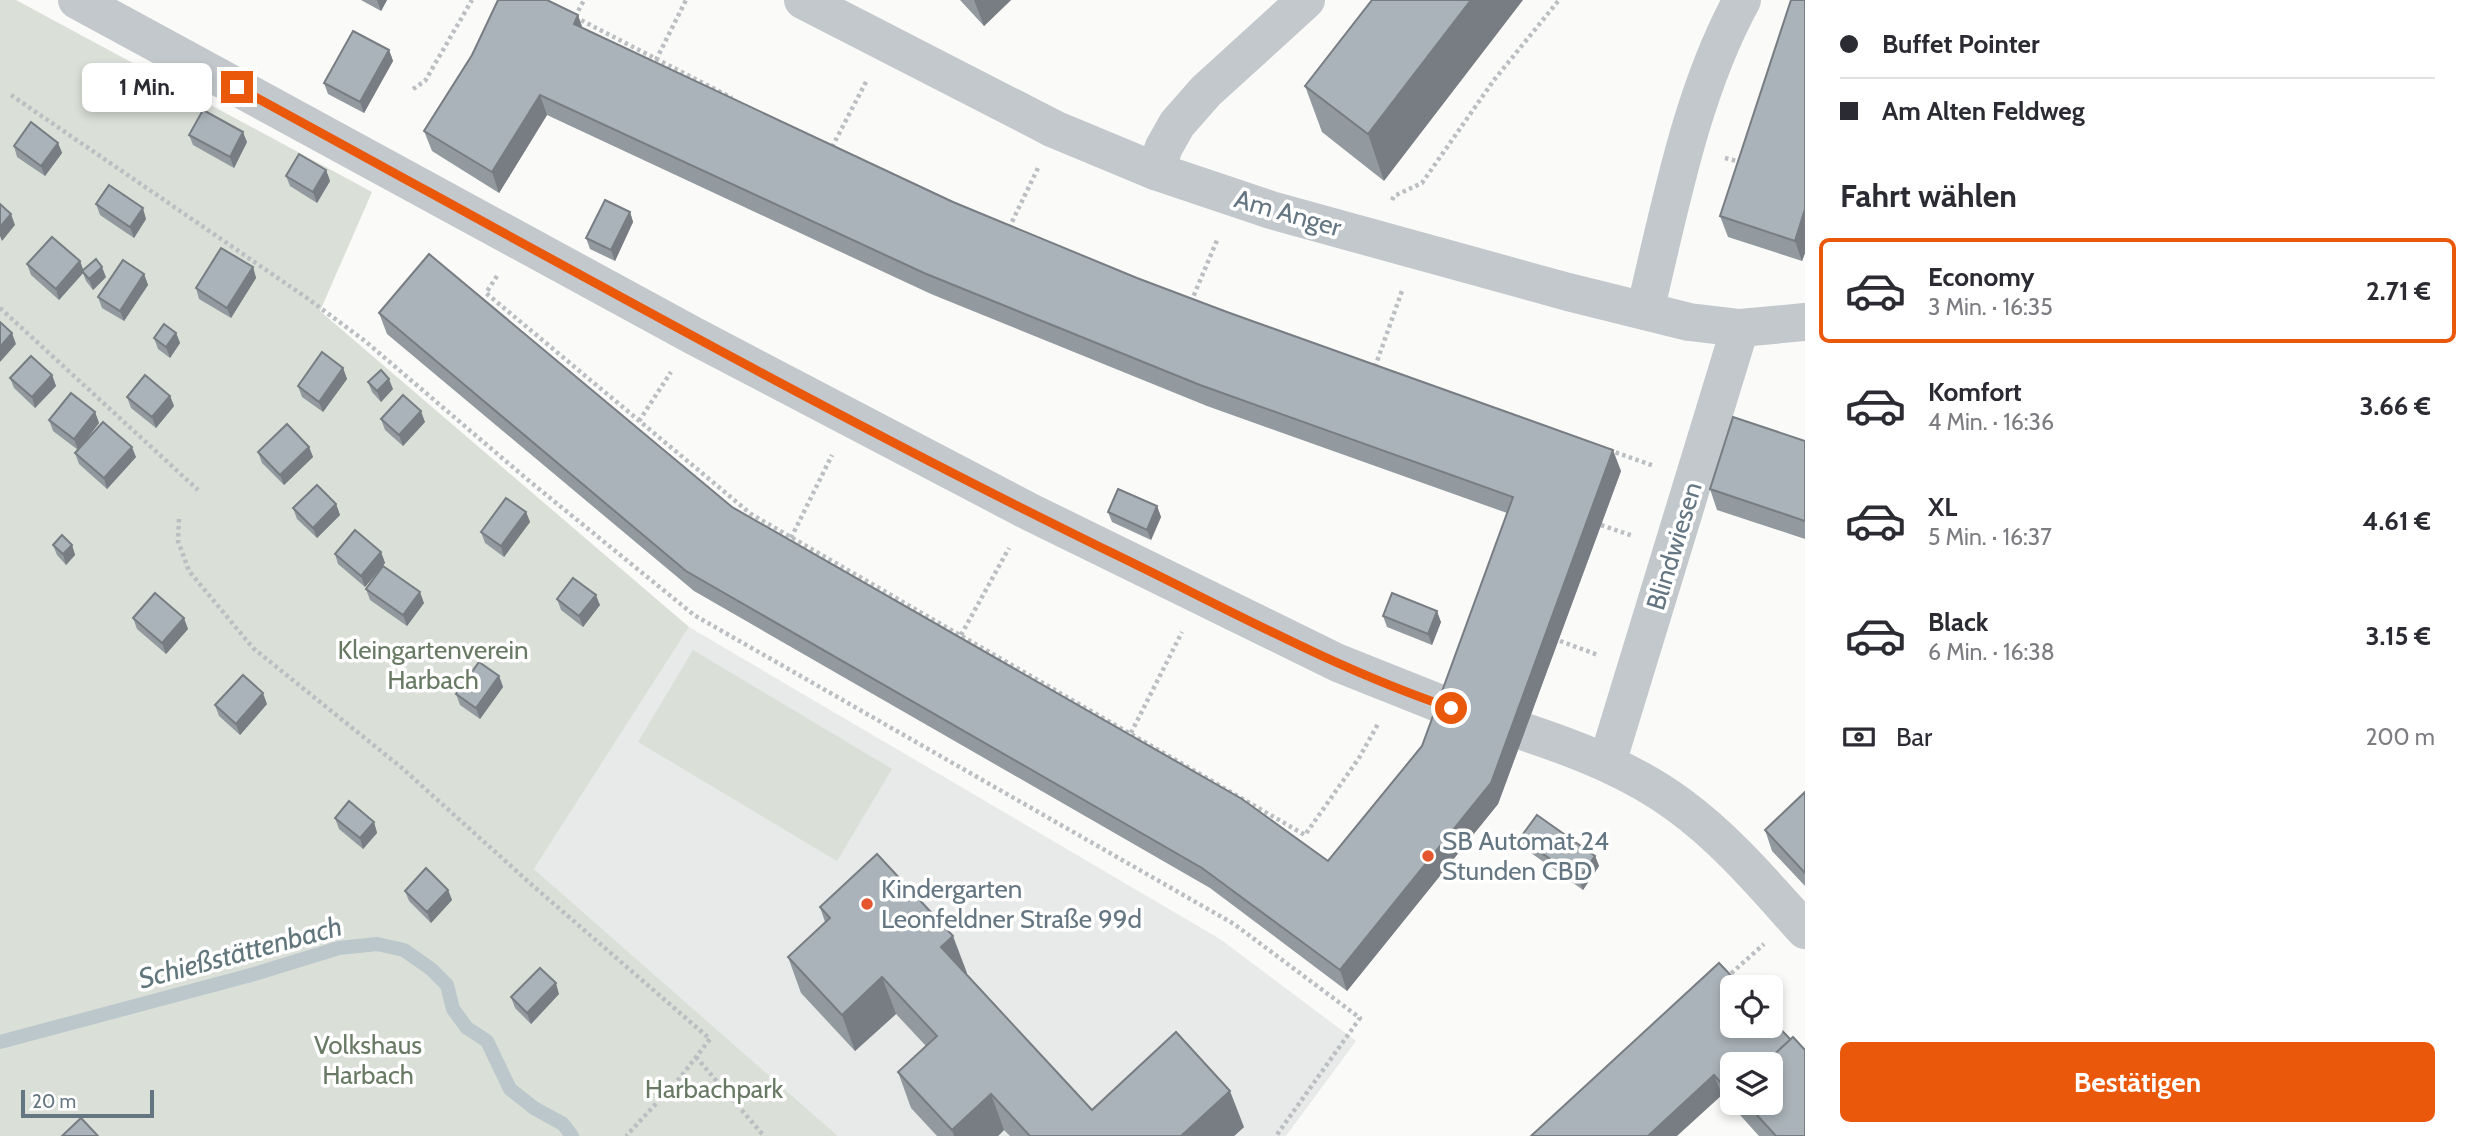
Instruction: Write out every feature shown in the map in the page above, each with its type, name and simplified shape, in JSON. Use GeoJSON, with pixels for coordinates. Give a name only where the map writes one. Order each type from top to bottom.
{"type":"FeatureCollection","features":[{"type":"Feature","properties":{"kind":"street"},"geometry":{"type":"LineString","coordinates":[[77,0],[694,336],[1030,512],[1338,663],[1451,708]]}},
{"type":"Feature","properties":{"kind":"street","name":"Am Anger"},"geometry":{"type":"LineString","coordinates":[[803,0],[860,13],[1054,129],[1155,171],[1271,210],[1689,322],[1740,328],[1805,322]]}},
{"type":"Feature","properties":{"kind":"street"},"geometry":{"type":"LineString","coordinates":[[1155,171],[1177,124],[1199,99],[1306,0]]}},
{"type":"Feature","properties":{"kind":"street"},"geometry":{"type":"LineString","coordinates":[[1645,311],[1704,88],[1727,27],[1742,0]]}},
{"type":"Feature","properties":{"kind":"street","name":"Blindwiesen"},"geometry":{"type":"LineString","coordinates":[[1607,763],[1740,328]]}},
{"type":"Feature","properties":{"kind":"street"},"geometry":{"type":"LineString","coordinates":[[1525,732],[1607,763],[1679,805],[1741,860],[1805,930]]}},
{"type":"Feature","properties":{"kind":"path"},"geometry":{"type":"LineString","coordinates":[[413,89],[425,82],[472,0]]}},
{"type":"Feature","properties":{"kind":"path"},"geometry":{"type":"LineString","coordinates":[[575,17],[584,0]]}},
{"type":"Feature","properties":{"kind":"path"},"geometry":{"type":"LineString","coordinates":[[656,60],[686,0]]}},
{"type":"Feature","properties":{"kind":"path"},"geometry":{"type":"LineString","coordinates":[[1389,207],[1394,196],[1422,183],[1494,80],[1559,0]]}},
{"type":"Feature","properties":{"kind":"path"},"geometry":{"type":"LineString","coordinates":[[564,11],[738,101]]}},
{"type":"Feature","properties":{"kind":"path"},"geometry":{"type":"LineString","coordinates":[[832,148],[862,88]]}},
{"type":"Feature","properties":{"kind":"path"},"geometry":{"type":"LineString","coordinates":[[11,95],[307,298],[365,341],[528,480],[694,615],[1234,924],[1360,1018],[1276,1136]]}},
{"type":"Feature","properties":{"kind":"path"},"geometry":{"type":"LineString","coordinates":[[820,142],[844,153]]}},
{"type":"Feature","properties":{"kind":"path"},"geometry":{"type":"LineString","coordinates":[[1730,159],[1751,165]]}},
{"type":"Feature","properties":{"kind":"path"},"geometry":{"type":"LineString","coordinates":[[1009,228],[1035,174]]}},
{"type":"Feature","properties":{"kind":"path"},"geometry":{"type":"LineString","coordinates":[[997,222],[1021,233]]}},
{"type":"Feature","properties":{"kind":"path"},"geometry":{"type":"LineString","coordinates":[[1179,297],[1191,302],[1216,244]]}},
{"type":"Feature","properties":{"kind":"path"},"geometry":{"type":"LineString","coordinates":[[481,300],[501,271]]}},
{"type":"Feature","properties":{"kind":"path"},"geometry":{"type":"LineString","coordinates":[[486,293],[751,514],[1305,835],[1359,758],[1381,718]]}},
{"type":"Feature","properties":{"kind":"path"},"geometry":{"type":"LineString","coordinates":[[1362,362],[1375,367],[1397,304]]}},
{"type":"Feature","properties":{"kind":"path"},"geometry":{"type":"LineString","coordinates":[[0,309],[198,490]]}},
{"type":"Feature","properties":{"kind":"path"},"geometry":{"type":"LineString","coordinates":[[639,421],[675,365]]}},
{"type":"Feature","properties":{"kind":"path"},"geometry":{"type":"LineString","coordinates":[[791,537],[836,447]]}},
{"type":"Feature","properties":{"kind":"path"},"geometry":{"type":"LineString","coordinates":[[1607,450],[1659,468]]}},
{"type":"Feature","properties":{"kind":"path"},"geometry":{"type":"LineString","coordinates":[[179,519],[178,541],[189,570],[253,648],[402,768],[551,902],[710,1039],[626,1136]]}},
{"type":"Feature","properties":{"kind":"path"},"geometry":{"type":"LineString","coordinates":[[1601,525],[1638,538]]}},
{"type":"Feature","properties":{"kind":"path"},"geometry":{"type":"LineString","coordinates":[[961,635],[1013,540]]}},
{"type":"Feature","properties":{"kind":"path"},"geometry":{"type":"LineString","coordinates":[[1131,733],[1185,625]]}},
{"type":"Feature","properties":{"kind":"path"},"geometry":{"type":"LineString","coordinates":[[1560,641],[1609,660]]}},
{"type":"Feature","properties":{"kind":"path"},"geometry":{"type":"LineString","coordinates":[[1716,987],[1767,941]]}},
{"type":"Feature","properties":{"kind":"path"},"geometry":{"type":"LineString","coordinates":[[696,1057],[764,1136]]}},
{"type":"Feature","properties":{"kind":"shaded area","name":"Kindergarten Leonfeldner Straße 99d"},"geometry":{"type":"Polygon","coordinates":[[[689,627],[1220,939],[1356,1041],[1286,1136],[838,1136],[534,869],[689,627]]]}},
{"type":"Feature","properties":{"kind":"green space","name":"Kleingartenverein Harbach"},"geometry":{"type":"Polygon","coordinates":[[[0,0],[16,0],[372,192],[320,311],[689,627],[534,869],[838,1136],[0,1136],[0,0]]]}},
{"type":"Feature","properties":{"kind":"green space"},"geometry":{"type":"Polygon","coordinates":[[[693,650],[892,769],[837,861],[638,742],[693,650]]]}},
{"type":"Feature","properties":{"kind":"building"},"geometry":{"type":"Polygon","coordinates":[[[498,0],[547,0],[578,15],[574,24],[953,202],[1137,278],[1613,450],[1491,783],[1340,970],[1202,868],[686,571],[379,313],[429,254],[732,507],[1242,799],[1328,861],[1422,746],[1513,497],[1200,385],[924,273],[540,95],[492,172],[424,131],[472,55],[498,0]]]}},
{"type":"Feature","properties":{"kind":"building"},"geometry":{"type":"Polygon","coordinates":[[[1372,0],[1471,0],[1368,134],[1305,86],[1372,0]]]}},
{"type":"Feature","properties":{"kind":"building"},"geometry":{"type":"Polygon","coordinates":[[[1791,0],[1805,0],[1805,209],[1795,241],[1720,216],[1791,0]]]}},
{"type":"Feature","properties":{"kind":"building"},"geometry":{"type":"Polygon","coordinates":[[[353,31],[389,50],[360,102],[324,83],[353,31]]]}},
{"type":"Feature","properties":{"kind":"building"},"geometry":{"type":"Polygon","coordinates":[[[203,110],[243,132],[230,157],[189,135],[203,110]]]}},
{"type":"Feature","properties":{"kind":"building"},"geometry":{"type":"Polygon","coordinates":[[[31,122],[58,143],[41,166],[14,146],[31,122]]]}},
{"type":"Feature","properties":{"kind":"building"},"geometry":{"type":"Polygon","coordinates":[[[299,154],[326,170],[313,192],[286,176],[299,154]]]}},
{"type":"Feature","properties":{"kind":"building"},"geometry":{"type":"Polygon","coordinates":[[[109,185],[143,208],[130,227],[96,204],[109,185]]]}},
{"type":"Feature","properties":{"kind":"building"},"geometry":{"type":"Polygon","coordinates":[[[605,200],[630,212],[611,250],[586,238],[605,200]]]}},
{"type":"Feature","properties":{"kind":"building"},"geometry":{"type":"Polygon","coordinates":[[[0,204],[11,214],[0,227],[0,204]]]}},
{"type":"Feature","properties":{"kind":"building"},"geometry":{"type":"Polygon","coordinates":[[[52,237],[80,261],[56,289],[27,264],[52,237]]]}},
{"type":"Feature","properties":{"kind":"building"},"geometry":{"type":"Polygon","coordinates":[[[221,248],[253,267],[227,308],[196,288],[221,248]]]}},
{"type":"Feature","properties":{"kind":"building"},"geometry":{"type":"Polygon","coordinates":[[[96,259],[102,267],[89,279],[82,271],[96,259]]]}},
{"type":"Feature","properties":{"kind":"building"},"geometry":{"type":"Polygon","coordinates":[[[123,260],[144,274],[120,311],[98,297],[123,260]]]}},
{"type":"Feature","properties":{"kind":"building"},"geometry":{"type":"Polygon","coordinates":[[[0,322],[12,333],[0,347],[0,322]]]}},
{"type":"Feature","properties":{"kind":"building"},"geometry":{"type":"Polygon","coordinates":[[[164,324],[176,333],[166,347],[154,338],[164,324]]]}},
{"type":"Feature","properties":{"kind":"building"},"geometry":{"type":"Polygon","coordinates":[[[322,352],[343,368],[319,402],[298,386],[322,352]]]}},
{"type":"Feature","properties":{"kind":"building"},"geometry":{"type":"Polygon","coordinates":[[[31,356],[52,375],[32,397],[10,378],[31,356]]]}},
{"type":"Feature","properties":{"kind":"building"},"geometry":{"type":"Polygon","coordinates":[[[381,370],[389,379],[377,391],[368,382],[381,370]]]}},
{"type":"Feature","properties":{"kind":"building"},"geometry":{"type":"Polygon","coordinates":[[[145,375],[170,396],[152,417],[127,397],[145,375]]]}},
{"type":"Feature","properties":{"kind":"building"},"geometry":{"type":"Polygon","coordinates":[[[71,393],[95,412],[74,439],[49,420],[71,393]]]}},
{"type":"Feature","properties":{"kind":"building"},"geometry":{"type":"Polygon","coordinates":[[[403,395],[421,411],[399,435],[381,419],[403,395]]]}},
{"type":"Feature","properties":{"kind":"building"},"geometry":{"type":"Polygon","coordinates":[[[1733,417],[1805,441],[1805,521],[1710,489],[1733,417]]]}},
{"type":"Feature","properties":{"kind":"building"},"geometry":{"type":"Polygon","coordinates":[[[103,422],[132,447],[104,478],[75,453],[103,422]]]}},
{"type":"Feature","properties":{"kind":"building"},"geometry":{"type":"Polygon","coordinates":[[[287,424],[309,447],[280,475],[258,452],[287,424]]]}},
{"type":"Feature","properties":{"kind":"building"},"geometry":{"type":"Polygon","coordinates":[[[317,485],[336,504],[313,528],[293,508],[317,485]]]}},
{"type":"Feature","properties":{"kind":"building"},"geometry":{"type":"Polygon","coordinates":[[[1118,489],[1157,506],[1147,530],[1108,512],[1118,489]]]}},
{"type":"Feature","properties":{"kind":"building"},"geometry":{"type":"Polygon","coordinates":[[[506,498],[526,512],[501,546],[481,532],[506,498]]]}},
{"type":"Feature","properties":{"kind":"building"},"geometry":{"type":"Polygon","coordinates":[[[355,530],[381,552],[361,576],[335,554],[355,530]]]}},
{"type":"Feature","properties":{"kind":"building"},"geometry":{"type":"Polygon","coordinates":[[[62,535],[72,545],[63,554],[53,545],[62,535]]]}},
{"type":"Feature","properties":{"kind":"building"},"geometry":{"type":"Polygon","coordinates":[[[383,566],[420,592],[403,615],[366,589],[383,566]]]}},
{"type":"Feature","properties":{"kind":"building"},"geometry":{"type":"Polygon","coordinates":[[[573,578],[596,595],[579,616],[557,599],[573,578]]]}},
{"type":"Feature","properties":{"kind":"building"},"geometry":{"type":"Polygon","coordinates":[[[155,593],[184,618],[162,643],[133,618],[155,593]]]}},
{"type":"Feature","properties":{"kind":"building"},"geometry":{"type":"Polygon","coordinates":[[[1392,593],[1437,611],[1428,634],[1383,616],[1392,593]]]}},
{"type":"Feature","properties":{"kind":"building"},"geometry":{"type":"Polygon","coordinates":[[[479,662],[499,676],[476,708],[456,694],[479,662]]]}},
{"type":"Feature","properties":{"kind":"building"},"geometry":{"type":"Polygon","coordinates":[[[243,675],[263,693],[236,724],[215,705],[243,675]]]}},
{"type":"Feature","properties":{"kind":"building"},"geometry":{"type":"Polygon","coordinates":[[[1805,792],[1805,873],[1765,830],[1805,792]]]}},
{"type":"Feature","properties":{"kind":"building"},"geometry":{"type":"Polygon","coordinates":[[[349,801],[374,822],[360,838],[335,818],[349,801]]]}},
{"type":"Feature","properties":{"kind":"building"},"geometry":{"type":"Polygon","coordinates":[[[1537,815],[1595,856],[1579,879],[1520,838],[1537,815]]]}},
{"type":"Feature","properties":{"kind":"building"},"geometry":{"type":"Polygon","coordinates":[[[877,854],[953,936],[941,947],[1092,1110],[1176,1032],[1230,1091],[1181,1136],[1030,1136],[991,1094],[952,1130],[898,1072],[937,1036],[882,977],[842,1015],[788,957],[830,918],[820,907],[877,854]]]}},
{"type":"Feature","properties":{"kind":"building"},"geometry":{"type":"Polygon","coordinates":[[[426,868],[448,890],[427,912],[405,891],[426,868]]]}},
{"type":"Feature","properties":{"kind":"building"},"geometry":{"type":"Polygon","coordinates":[[[1719,963],[1730,975],[1720,975],[1720,1038],[1783,1038],[1783,1032],[1791,1040],[1778,1052],[1720,1052],[1720,1082],[1714,1075],[1648,1136],[1531,1136],[1719,963]]]}},
{"type":"Feature","properties":{"kind":"building"},"geometry":{"type":"Polygon","coordinates":[[[540,968],[556,983],[527,1013],[511,997],[540,968]]]}},
{"type":"Feature","properties":{"kind":"building"},"geometry":{"type":"Polygon","coordinates":[[[1793,1037],[1805,1050],[1805,1136],[1776,1136],[1757,1115],[1783,1115],[1783,1052],[1777,1052],[1793,1037]]]}},
{"type":"Feature","properties":{"kind":"building"},"geometry":{"type":"Polygon","coordinates":[[[81,1118],[98,1136],[62,1136],[81,1118]]]}},
{"type":"Feature","properties":{"kind":"waterway","name":"Schießstättenbach"},"geometry":{"type":"LineString","coordinates":[[0,1042],[251,975],[339,948],[377,944],[404,950],[431,969],[447,985],[453,1009],[467,1028],[487,1041],[510,1089],[534,1108],[563,1124],[572,1136]]}},
{"type":"Feature","properties":{"kind":"place","name":"SB Automat 24 Stunden CBD"},"geometry":{"type":"Point","coordinates":[1428,856]}},
{"type":"Feature","properties":{"kind":"place","name":"Kindergarten Leonfeldner Straße 99d"},"geometry":{"type":"Point","coordinates":[867,904]}},
{"type":"Feature","properties":{"kind":"route"},"geometry":{"type":"LineString","coordinates":[[237,87],[694,336],[1030,512],[1338,663],[1451,708]]}},
{"type":"Feature","properties":{"kind":"park label","name":"Volkshaus Harbach"},"geometry":{"type":"Point","coordinates":[368,1060]}},
{"type":"Feature","properties":{"kind":"park label","name":"Harbachpark"},"geometry":{"type":"Point","coordinates":[714,1089]}}]}
